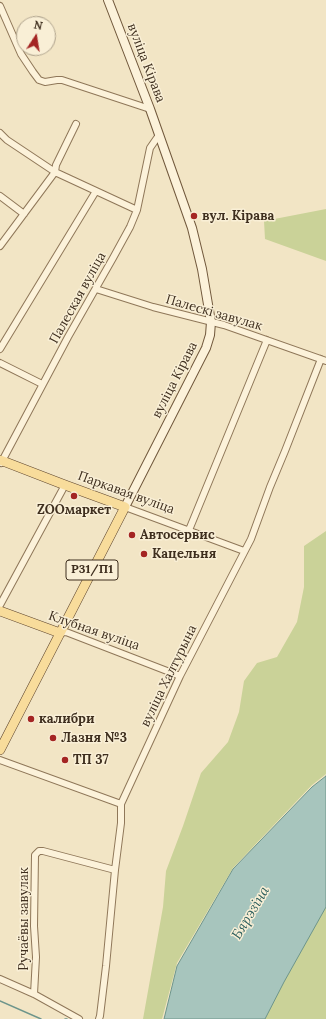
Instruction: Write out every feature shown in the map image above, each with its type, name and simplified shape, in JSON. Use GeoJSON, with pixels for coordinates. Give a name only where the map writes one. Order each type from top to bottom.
{"type":"FeatureCollection","features":[{"type":"Feature","properties":{"kind":"main road","name":"вуліца Кірава"},"geometry":{"type":"LineString","coordinates":[[0,750],[206,348],[210,335],[211,322],[202,269],[192,228],[150,109],[108,0]]}},
{"type":"Feature","properties":{"kind":"main road","name":"Паркавая вуліца"},"geometry":{"type":"LineString","coordinates":[[1,462],[125,507]]}},
{"type":"Feature","properties":{"kind":"main road","name":"Клубная вуліца"},"geometry":{"type":"LineString","coordinates":[[0,611],[60,633]]}},
{"type":"Feature","properties":{"kind":"street"},"geometry":{"type":"LineString","coordinates":[[0,6],[21,54],[39,80],[45,82],[62,80],[150,109]]}},
{"type":"Feature","properties":{"kind":"street"},"geometry":{"type":"LineString","coordinates":[[0,246],[55,172],[56,165],[76,124]]}},
{"type":"Feature","properties":{"kind":"street"},"geometry":{"type":"LineString","coordinates":[[0,133],[7,140],[55,172],[137,210]]}},
{"type":"Feature","properties":{"kind":"street","name":"Палеская вуліца"},"geometry":{"type":"LineString","coordinates":[[1,462],[42,384],[130,227],[137,210],[150,148],[159,135]]}},
{"type":"Feature","properties":{"kind":"street"},"geometry":{"type":"LineString","coordinates":[[0,349],[96,191]]}},
{"type":"Feature","properties":{"kind":"street"},"geometry":{"type":"LineString","coordinates":[[0,196],[24,214]]}},
{"type":"Feature","properties":{"kind":"street","name":"Палескі завулак"},"geometry":{"type":"LineString","coordinates":[[96,289],[153,307],[224,325],[323,360]]}},
{"type":"Feature","properties":{"kind":"street"},"geometry":{"type":"LineString","coordinates":[[189,530],[267,340]]}},
{"type":"Feature","properties":{"kind":"street","name":"вуліца Халтурына"},"geometry":{"type":"LineString","coordinates":[[99,1019],[121,823],[121,804],[180,676],[251,539],[270,487],[323,360]]}},
{"type":"Feature","properties":{"kind":"street"},"geometry":{"type":"LineString","coordinates":[[0,363],[42,384]]}},
{"type":"Feature","properties":{"kind":"street"},"geometry":{"type":"LineString","coordinates":[[0,605],[65,485]]}},
{"type":"Feature","properties":{"kind":"street","name":"Паркавая вуліца"},"geometry":{"type":"LineString","coordinates":[[125,507],[244,551]]}},
{"type":"Feature","properties":{"kind":"street","name":"Клубная вуліца"},"geometry":{"type":"LineString","coordinates":[[60,633],[66,632],[180,676]]}},
{"type":"Feature","properties":{"kind":"street"},"geometry":{"type":"LineString","coordinates":[[0,760],[121,804]]}},
{"type":"Feature","properties":{"kind":"street","name":"Ручаёвы завулак"},"geometry":{"type":"LineString","coordinates":[[34,994],[36,957],[34,926],[35,855],[39,851],[43,851],[115,870]]}},
{"type":"Feature","properties":{"kind":"street"},"geometry":{"type":"LineString","coordinates":[[0,979],[34,994],[79,1019]]}},
{"type":"Feature","properties":{"kind":"green space"},"geometry":{"type":"Polygon","coordinates":[[[326,209],[326,261],[265,239],[264,221],[326,209]]]}},
{"type":"Feature","properties":{"kind":"green space"},"geometry":{"type":"Polygon","coordinates":[[[326,531],[326,774],[312,785],[233,868],[177,963],[162,1019],[143,1019],[163,907],[166,871],[201,773],[228,742],[239,712],[244,681],[257,663],[277,657],[297,622],[304,587],[304,546],[326,531]]]}},
{"type":"Feature","properties":{"kind":"green space"},"geometry":{"type":"Polygon","coordinates":[[[326,902],[326,1019],[263,1019],[326,902]]]}},
{"type":"Feature","properties":{"kind":"water","name":"Бярэзіна"},"geometry":{"type":"Polygon","coordinates":[[[326,776],[326,907],[265,1019],[164,1019],[177,966],[233,869],[312,787],[326,776]]]}},
{"type":"Feature","properties":{"kind":"waterway"},"geometry":{"type":"LineString","coordinates":[[0,1001],[41,1019]]}},
{"type":"Feature","properties":{"kind":"place","name":"вул. Кірава"},"geometry":{"type":"Point","coordinates":[194,216]}},
{"type":"Feature","properties":{"kind":"place","name":"ZOOмаркет"},"geometry":{"type":"Point","coordinates":[74,496]}},
{"type":"Feature","properties":{"kind":"place","name":"Автосервис"},"geometry":{"type":"Point","coordinates":[132,535]}},
{"type":"Feature","properties":{"kind":"place","name":"Кацельня"},"geometry":{"type":"Point","coordinates":[144,554]}},
{"type":"Feature","properties":{"kind":"place","name":"калибри"},"geometry":{"type":"Point","coordinates":[31,719]}},
{"type":"Feature","properties":{"kind":"place","name":"Лазня №3"},"geometry":{"type":"Point","coordinates":[53,738]}},
{"type":"Feature","properties":{"kind":"place","name":"ТП 37"},"geometry":{"type":"Point","coordinates":[65,760]}}]}
